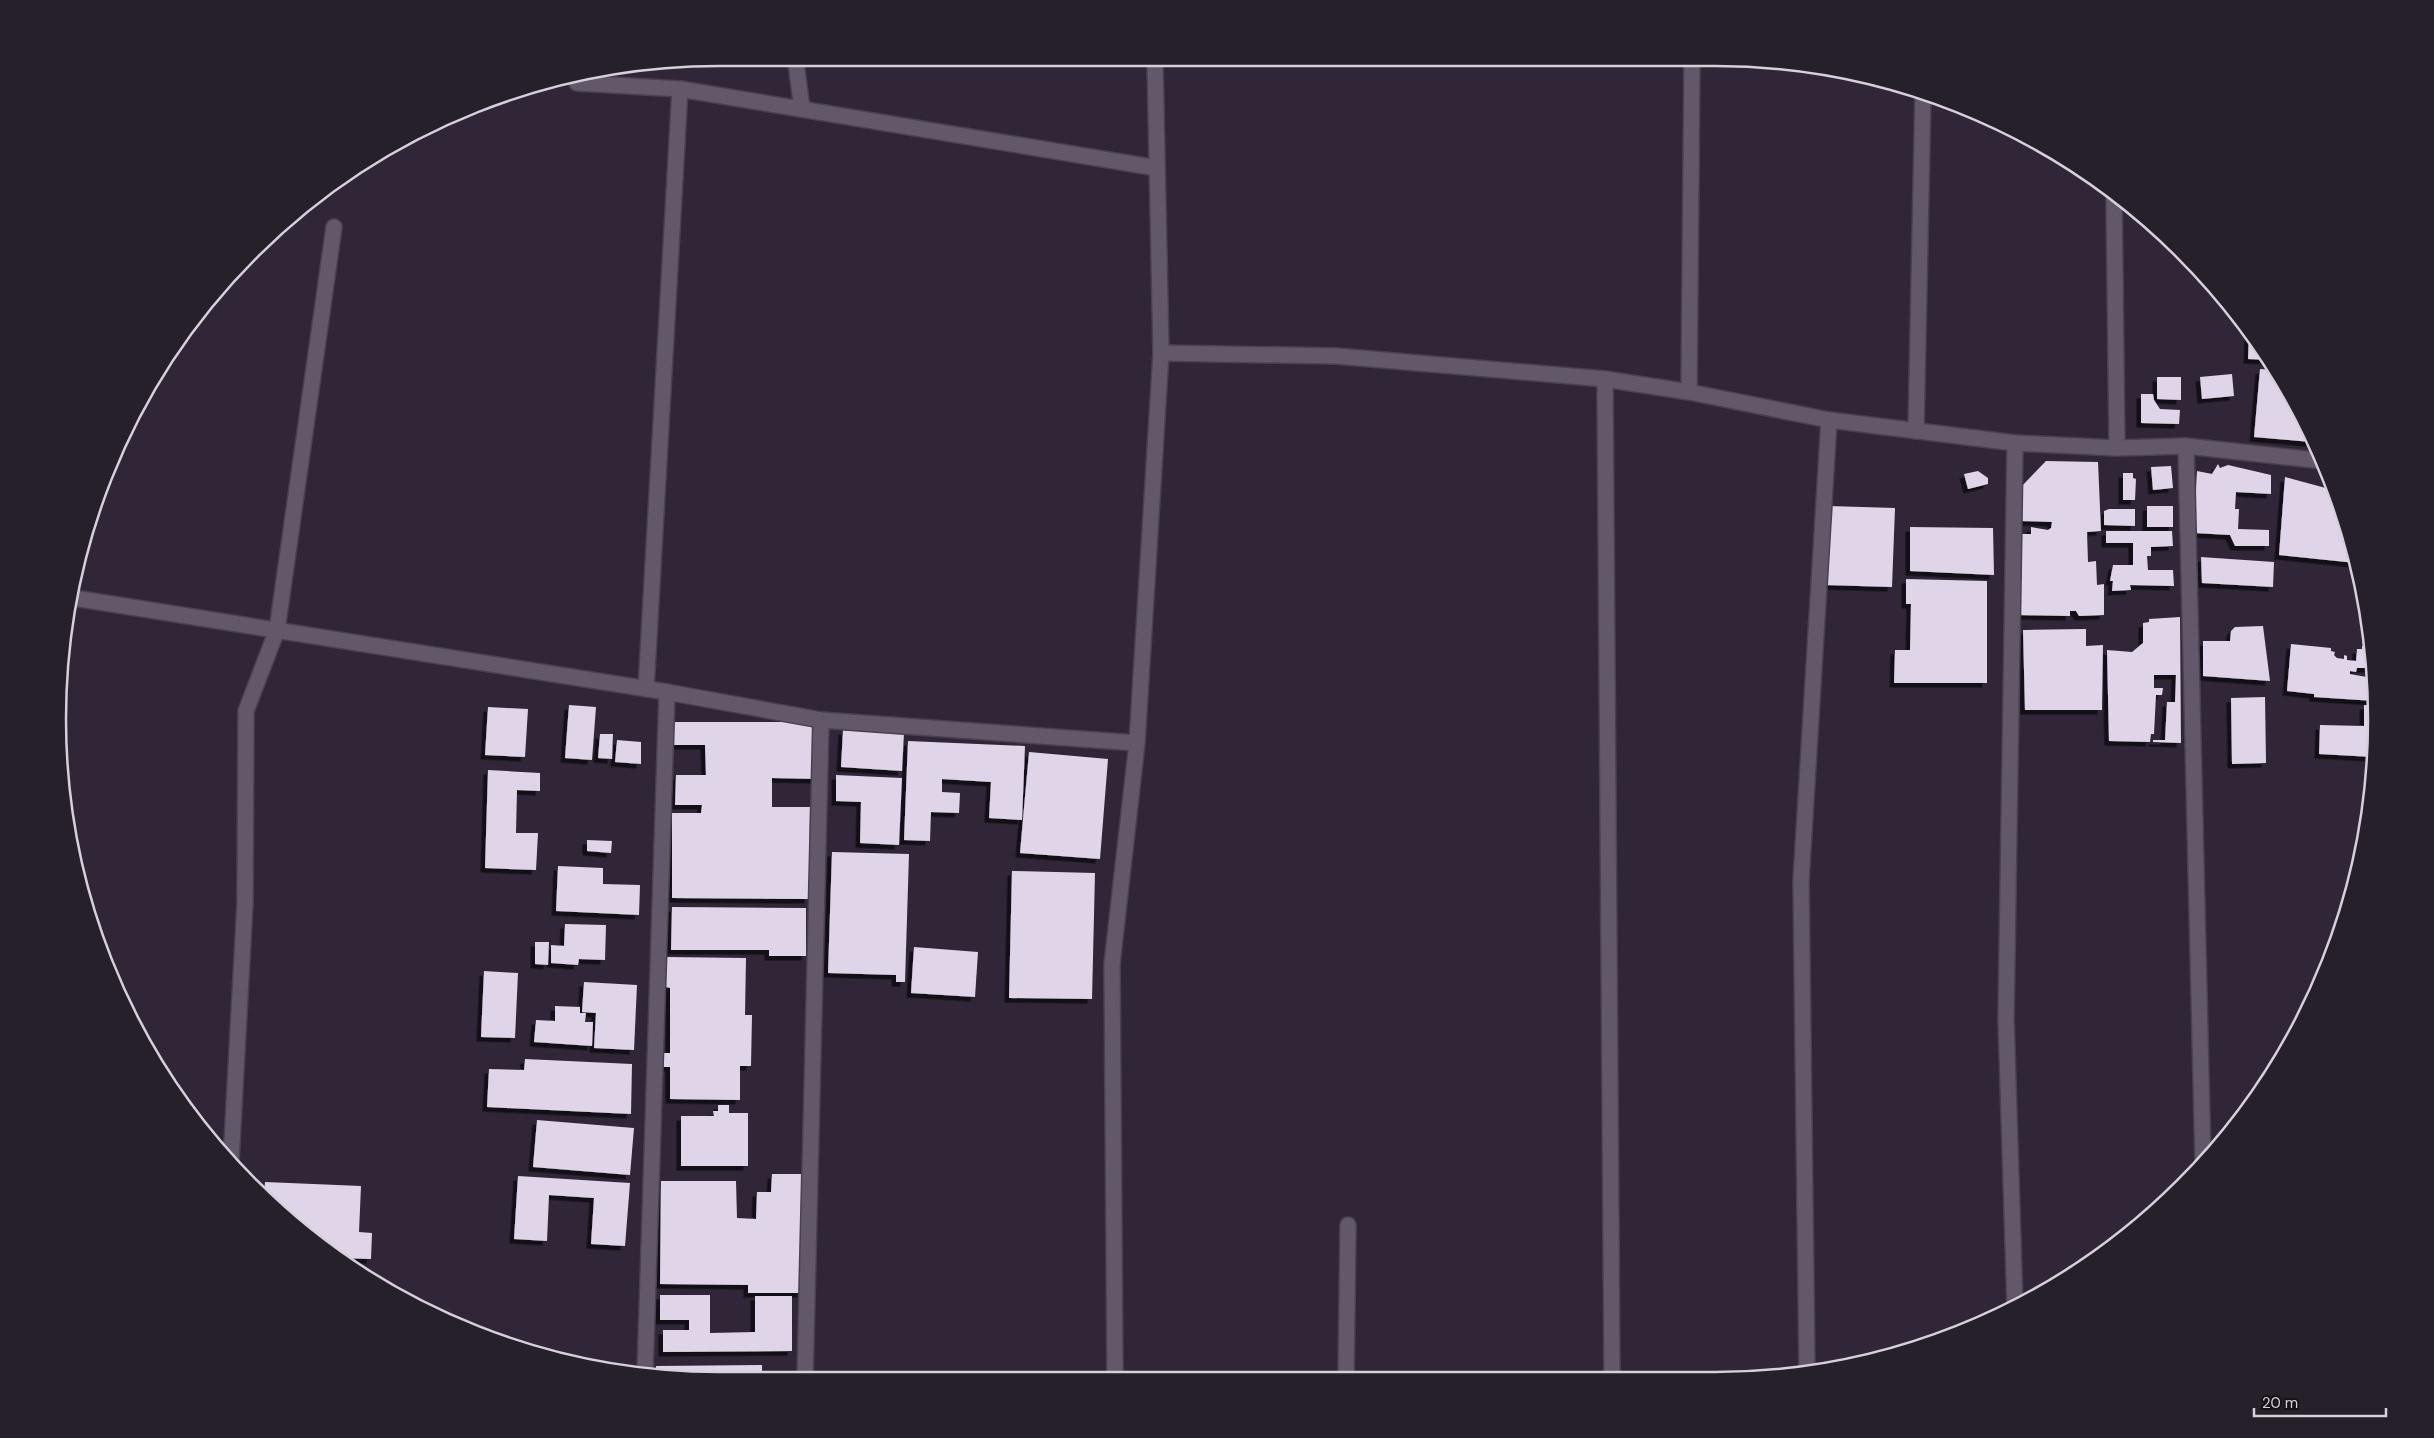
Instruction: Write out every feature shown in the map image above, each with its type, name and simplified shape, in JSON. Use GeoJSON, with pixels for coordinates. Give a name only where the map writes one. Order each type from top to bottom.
{"type":"FeatureCollection","features":[{"type":"Feature","properties":{"kind":"street"},"geometry":{"type":"LineString","coordinates":[[796,66],[802,109]]}},
{"type":"Feature","properties":{"kind":"street"},"geometry":{"type":"LineString","coordinates":[[1116,1372],[1112,964],[1137,742],[1161,353],[1155,66]]}},
{"type":"Feature","properties":{"kind":"street"},"geometry":{"type":"LineString","coordinates":[[1689,392],[1692,66]]}},
{"type":"Feature","properties":{"kind":"street"},"geometry":{"type":"LineString","coordinates":[[577,83],[680,89],[1157,168]]}},
{"type":"Feature","properties":{"kind":"street"},"geometry":{"type":"LineString","coordinates":[[646,689],[680,89]]}},
{"type":"Feature","properties":{"kind":"street"},"geometry":{"type":"LineString","coordinates":[[1916,431],[1923,100]]}},
{"type":"Feature","properties":{"kind":"street"},"geometry":{"type":"LineString","coordinates":[[2114,203],[2117,448]]}},
{"type":"Feature","properties":{"kind":"street"},"geometry":{"type":"LineString","coordinates":[[231,1153],[245,903],[246,711],[277,630],[334,227]]}},
{"type":"Feature","properties":{"kind":"street"},"geometry":{"type":"LineString","coordinates":[[1161,353],[1336,356],[1606,380],[1689,392],[1829,420],[2015,443],[2117,448],[2186,446],[2314,460]]}},
{"type":"Feature","properties":{"kind":"street"},"geometry":{"type":"LineString","coordinates":[[1606,380],[1612,1372]]}},
{"type":"Feature","properties":{"kind":"street"},"geometry":{"type":"LineString","coordinates":[[1807,1365],[1801,881],[1829,420]]}},
{"type":"Feature","properties":{"kind":"street"},"geometry":{"type":"LineString","coordinates":[[2015,443],[2006,1019],[2015,1298]]}},
{"type":"Feature","properties":{"kind":"street"},"geometry":{"type":"LineString","coordinates":[[2186,446],[2203,1153]]}},
{"type":"Feature","properties":{"kind":"street"},"geometry":{"type":"LineString","coordinates":[[78,599],[667,692],[822,720],[1137,742]]}},
{"type":"Feature","properties":{"kind":"street"},"geometry":{"type":"LineString","coordinates":[[645,1367],[667,692]]}},
{"type":"Feature","properties":{"kind":"street"},"geometry":{"type":"LineString","coordinates":[[805,1372],[822,720]]}},
{"type":"Feature","properties":{"kind":"street"},"geometry":{"type":"LineString","coordinates":[[1346,1372],[1348,1225]]}},
{"type":"Feature","properties":{"kind":"building"},"geometry":{"type":"Polygon","coordinates":[[[2249,343],[2260,360],[2248,359],[2249,343]]]}},
{"type":"Feature","properties":{"kind":"building"},"geometry":{"type":"Polygon","coordinates":[[[2260,369],[2266,369],[2305,442],[2254,437],[2260,369]]]}},
{"type":"Feature","properties":{"kind":"building"},"geometry":{"type":"Polygon","coordinates":[[[2232,374],[2234,396],[2202,399],[2200,377],[2232,374]]]}},
{"type":"Feature","properties":{"kind":"building"},"geometry":{"type":"Polygon","coordinates":[[[2157,377],[2181,377],[2181,400],[2157,399],[2157,377]]]}},
{"type":"Feature","properties":{"kind":"building"},"geometry":{"type":"Polygon","coordinates":[[[2141,394],[2153,394],[2154,400],[2160,409],[2180,410],[2179,424],[2141,423],[2141,394]]]}},
{"type":"Feature","properties":{"kind":"building"},"geometry":{"type":"Polygon","coordinates":[[[2046,461],[2098,462],[2101,531],[2087,532],[2088,562],[2096,561],[2097,585],[2104,584],[2104,615],[2079,616],[2076,611],[2070,611],[2070,616],[2018,615],[2020,534],[2031,534],[2031,527],[2048,530],[2051,528],[2052,522],[2021,521],[2022,486],[2046,461]]]}},
{"type":"Feature","properties":{"kind":"building"},"geometry":{"type":"Polygon","coordinates":[[[2218,464],[2220,468],[2228,465],[2271,475],[2271,494],[2236,492],[2235,509],[2239,509],[2238,529],[2269,530],[2269,546],[2235,546],[2230,535],[2194,533],[2197,471],[2212,474],[2218,464]]]}},
{"type":"Feature","properties":{"kind":"building"},"geometry":{"type":"Polygon","coordinates":[[[2171,466],[2173,488],[2153,490],[2151,467],[2171,466]]]}},
{"type":"Feature","properties":{"kind":"building"},"geometry":{"type":"Polygon","coordinates":[[[1978,471],[1988,478],[1988,484],[1968,489],[1964,474],[1978,471]]]}},
{"type":"Feature","properties":{"kind":"building"},"geometry":{"type":"Polygon","coordinates":[[[2123,473],[2133,473],[2133,478],[2136,479],[2135,500],[2123,500],[2123,473]]]}},
{"type":"Feature","properties":{"kind":"building"},"geometry":{"type":"Polygon","coordinates":[[[2285,477],[2325,488],[2349,562],[2279,555],[2285,477]]]}},
{"type":"Feature","properties":{"kind":"building"},"geometry":{"type":"Polygon","coordinates":[[[1829,506],[1895,508],[1892,587],[1825,585],[1829,506]]]}},
{"type":"Feature","properties":{"kind":"building"},"geometry":{"type":"Polygon","coordinates":[[[2147,506],[2173,506],[2173,527],[2147,527],[2147,506]]]}},
{"type":"Feature","properties":{"kind":"building"},"geometry":{"type":"Polygon","coordinates":[[[2109,509],[2135,509],[2135,526],[2104,525],[2104,511],[2109,509]]]}},
{"type":"Feature","properties":{"kind":"building"},"geometry":{"type":"Polygon","coordinates":[[[1910,527],[1993,528],[1994,575],[1910,571],[1910,527]]]}},
{"type":"Feature","properties":{"kind":"building"},"geometry":{"type":"Polygon","coordinates":[[[2106,531],[2172,531],[2173,546],[2151,547],[2151,556],[2147,556],[2148,570],[2173,570],[2174,586],[2130,585],[2131,590],[2112,591],[2113,581],[2110,581],[2113,565],[2133,565],[2133,543],[2106,543],[2106,531]]]}},
{"type":"Feature","properties":{"kind":"building"},"geometry":{"type":"Polygon","coordinates":[[[2201,557],[2274,562],[2273,587],[2202,583],[2201,557]]]}},
{"type":"Feature","properties":{"kind":"building"},"geometry":{"type":"Polygon","coordinates":[[[1906,579],[1987,581],[1987,683],[1894,683],[1895,650],[1910,650],[1911,604],[1906,604],[1906,579]]]}},
{"type":"Feature","properties":{"kind":"building"},"geometry":{"type":"Polygon","coordinates":[[[2180,617],[2181,743],[2153,742],[2153,740],[2165,740],[2167,702],[2175,702],[2176,675],[2154,675],[2154,688],[2163,688],[2162,695],[2156,695],[2154,734],[2151,734],[2150,742],[2109,741],[2107,650],[2132,652],[2143,643],[2143,623],[2149,622],[2149,619],[2180,617]]]}},
{"type":"Feature","properties":{"kind":"building"},"geometry":{"type":"Polygon","coordinates":[[[2263,626],[2270,681],[2203,676],[2203,641],[2230,641],[2231,631],[2235,627],[2263,626]]]}},
{"type":"Feature","properties":{"kind":"building"},"geometry":{"type":"Polygon","coordinates":[[[2086,629],[2086,646],[2103,645],[2102,710],[2025,710],[2023,630],[2086,629]]]}},
{"type":"Feature","properties":{"kind":"building"},"geometry":{"type":"Polygon","coordinates":[[[2291,644],[2331,648],[2331,651],[2335,652],[2334,655],[2337,658],[2344,659],[2344,655],[2347,656],[2347,660],[2356,661],[2357,649],[2362,649],[2363,646],[2365,668],[2357,668],[2356,672],[2350,671],[2350,674],[2366,677],[2367,700],[2314,697],[2314,694],[2287,691],[2291,644]]]}},
{"type":"Feature","properties":{"kind":"building"},"geometry":{"type":"Polygon","coordinates":[[[2265,697],[2266,763],[2232,764],[2231,698],[2265,697]]]}},
{"type":"Feature","properties":{"kind":"building"},"geometry":{"type":"Polygon","coordinates":[[[569,705],[596,707],[592,760],[565,758],[569,705]]]}},
{"type":"Feature","properties":{"kind":"building"},"geometry":{"type":"Polygon","coordinates":[[[2364,705],[2367,705],[2368,719],[2366,757],[2319,754],[2320,725],[2364,726],[2364,705]]]}},
{"type":"Feature","properties":{"kind":"building"},"geometry":{"type":"Polygon","coordinates":[[[488,707],[528,709],[525,757],[485,755],[488,707]]]}},
{"type":"Feature","properties":{"kind":"building"},"geometry":{"type":"Polygon","coordinates":[[[673,722],[818,722],[818,779],[772,778],[772,807],[810,807],[809,899],[672,898],[672,813],[701,813],[702,805],[675,805],[676,775],[706,775],[705,745],[673,745],[673,722]]]}},
{"type":"Feature","properties":{"kind":"building"},"geometry":{"type":"Polygon","coordinates":[[[843,730],[904,733],[902,771],[841,767],[843,730]]]}},
{"type":"Feature","properties":{"kind":"building"},"geometry":{"type":"Polygon","coordinates":[[[600,734],[613,734],[612,759],[598,758],[600,734]]]}},
{"type":"Feature","properties":{"kind":"building"},"geometry":{"type":"Polygon","coordinates":[[[617,740],[641,742],[641,764],[615,762],[617,740]]]}},
{"type":"Feature","properties":{"kind":"building"},"geometry":{"type":"Polygon","coordinates":[[[908,741],[1025,746],[1022,820],[989,818],[991,782],[942,779],[942,792],[960,793],[959,813],[931,812],[930,841],[904,840],[908,741]]]}},
{"type":"Feature","properties":{"kind":"building"},"geometry":{"type":"Polygon","coordinates":[[[1029,752],[1108,759],[1100,859],[1020,853],[1029,752]]]}},
{"type":"Feature","properties":{"kind":"building"},"geometry":{"type":"Polygon","coordinates":[[[488,770],[540,773],[540,791],[517,790],[516,833],[538,833],[536,870],[485,868],[488,770]]]}},
{"type":"Feature","properties":{"kind":"building"},"geometry":{"type":"Polygon","coordinates":[[[836,775],[902,778],[899,845],[860,843],[861,802],[836,801],[836,775]]]}},
{"type":"Feature","properties":{"kind":"building"},"geometry":{"type":"Polygon","coordinates":[[[587,840],[612,841],[611,853],[587,851],[587,840]]]}},
{"type":"Feature","properties":{"kind":"building"},"geometry":{"type":"Polygon","coordinates":[[[832,852],[909,854],[905,982],[896,982],[896,975],[828,973],[832,852]]]}},
{"type":"Feature","properties":{"kind":"building"},"geometry":{"type":"Polygon","coordinates":[[[558,866],[603,868],[603,884],[640,885],[639,915],[556,911],[558,866]]]}},
{"type":"Feature","properties":{"kind":"building"},"geometry":{"type":"Polygon","coordinates":[[[1012,871],[1095,873],[1092,999],[1009,998],[1012,871]]]}},
{"type":"Feature","properties":{"kind":"building"},"geometry":{"type":"Polygon","coordinates":[[[672,907],[806,908],[806,956],[769,956],[769,950],[671,950],[672,907]]]}},
{"type":"Feature","properties":{"kind":"building"},"geometry":{"type":"Polygon","coordinates":[[[565,924],[606,925],[605,960],[579,959],[578,965],[551,963],[551,945],[564,946],[565,924]]]}},
{"type":"Feature","properties":{"kind":"building"},"geometry":{"type":"Polygon","coordinates":[[[535,942],[549,942],[548,965],[535,964],[535,942]]]}},
{"type":"Feature","properties":{"kind":"building"},"geometry":{"type":"Polygon","coordinates":[[[914,947],[978,952],[975,997],[911,993],[914,947]]]}},
{"type":"Feature","properties":{"kind":"building"},"geometry":{"type":"Polygon","coordinates":[[[666,957],[746,958],[745,1015],[752,1015],[751,1066],[740,1066],[740,1100],[670,1099],[670,1067],[663,1067],[663,1053],[670,1053],[670,988],[666,987],[666,957]]]}},
{"type":"Feature","properties":{"kind":"building"},"geometry":{"type":"Polygon","coordinates":[[[484,971],[518,973],[515,1038],[481,1037],[484,971]]]}},
{"type":"Feature","properties":{"kind":"building"},"geometry":{"type":"Polygon","coordinates":[[[584,982],[637,985],[634,1050],[594,1048],[596,1013],[582,1012],[584,982]]]}},
{"type":"Feature","properties":{"kind":"building"},"geometry":{"type":"Polygon","coordinates":[[[555,1006],[580,1007],[580,1013],[586,1013],[585,1022],[593,1022],[592,1046],[534,1042],[536,1020],[555,1021],[555,1006]]]}},
{"type":"Feature","properties":{"kind":"building"},"geometry":{"type":"Polygon","coordinates":[[[525,1059],[632,1064],[631,1114],[487,1107],[489,1069],[524,1070],[525,1059]]]}},
{"type":"Feature","properties":{"kind":"building"},"geometry":{"type":"Polygon","coordinates":[[[718,1105],[729,1105],[729,1113],[748,1113],[748,1166],[681,1166],[681,1116],[714,1116],[713,1111],[718,1111],[718,1105]]]}},
{"type":"Feature","properties":{"kind":"building"},"geometry":{"type":"Polygon","coordinates":[[[537,1120],[634,1128],[630,1175],[533,1167],[537,1120]]]}},
{"type":"Feature","properties":{"kind":"building"},"geometry":{"type":"Polygon","coordinates":[[[772,1174],[803,1174],[802,1293],[748,1293],[748,1285],[660,1284],[661,1181],[736,1181],[737,1218],[756,1219],[757,1192],[771,1192],[772,1174]]]}},
{"type":"Feature","properties":{"kind":"building"},"geometry":{"type":"Polygon","coordinates":[[[518,1176],[630,1183],[625,1246],[591,1244],[594,1198],[549,1195],[547,1241],[514,1239],[518,1176]]]}},
{"type":"Feature","properties":{"kind":"building"},"geometry":{"type":"Polygon","coordinates":[[[265,1182],[361,1186],[359,1232],[372,1233],[371,1259],[351,1258],[322,1237],[265,1188],[265,1182]]]}},
{"type":"Feature","properties":{"kind":"building"},"geometry":{"type":"Polygon","coordinates":[[[660,1295],[710,1295],[710,1333],[755,1332],[755,1296],[792,1296],[792,1351],[663,1352],[663,1330],[689,1330],[689,1320],[660,1320],[660,1295]]]}},
{"type":"Feature","properties":{"kind":"building"},"geometry":{"type":"Polygon","coordinates":[[[762,1365],[762,1372],[676,1370],[656,1368],[656,1366],[762,1365]]]}}]}
